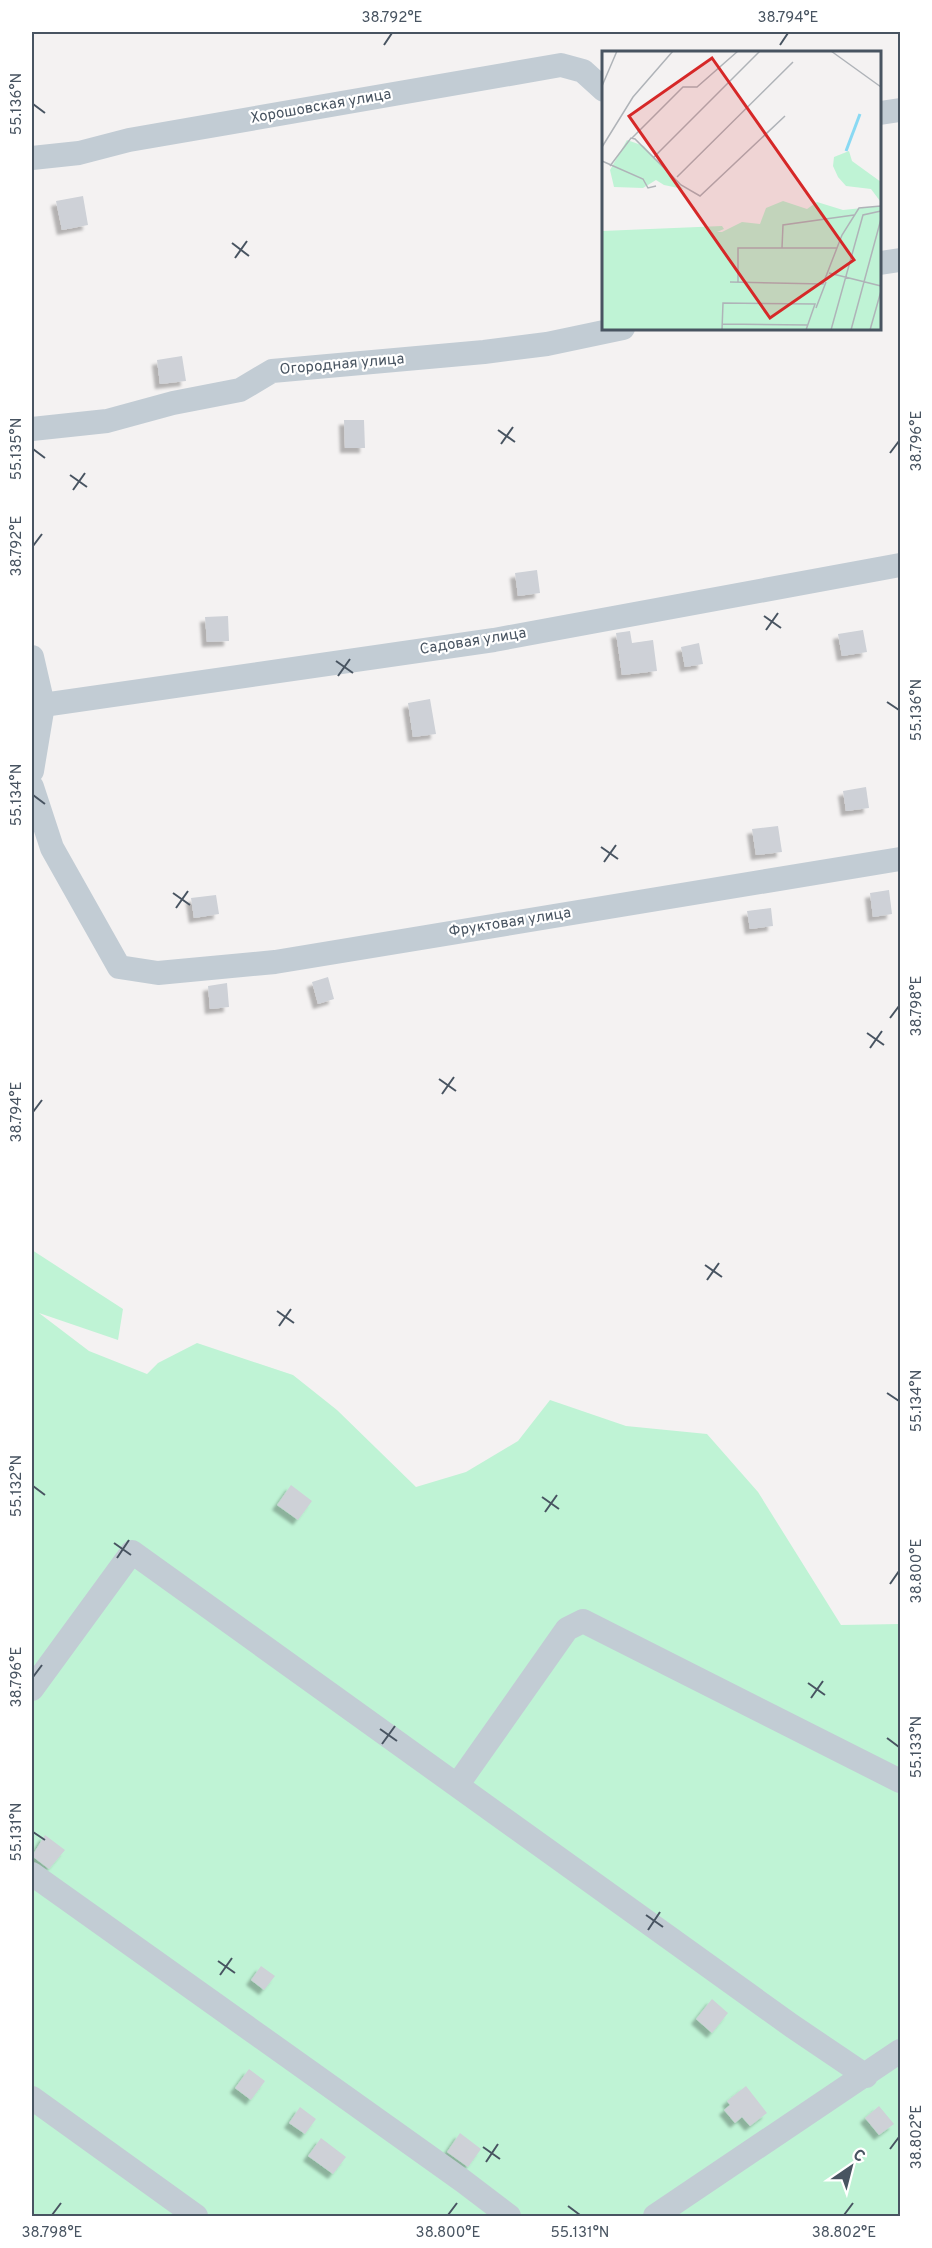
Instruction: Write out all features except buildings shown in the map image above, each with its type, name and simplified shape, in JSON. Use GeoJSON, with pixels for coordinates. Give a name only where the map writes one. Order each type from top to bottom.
{"type":"FeatureCollection","features":[{"type":"Feature","properties":{"kind":"street","name":"Хорошовская улица"},"geometry":{"type":"LineString","coordinates":[[32,158],[79,153],[129,140],[561,65],[583,71],[602,89]]}},
{"type":"Feature","properties":{"kind":"street"},"geometry":{"type":"LineString","coordinates":[[881,113],[900,110]]}},
{"type":"Feature","properties":{"kind":"street"},"geometry":{"type":"LineString","coordinates":[[881,263],[900,260]]}},
{"type":"Feature","properties":{"kind":"street","name":"Огородная улица"},"geometry":{"type":"LineString","coordinates":[[32,429],[107,421],[173,403],[240,390],[272,371],[324,364],[384,362],[484,352],[547,344],[614,330]]}},
{"type":"Feature","properties":{"kind":"street","name":"Садовая улица"},"geometry":{"type":"LineString","coordinates":[[43,705],[494,640],[900,565]]}},
{"type":"Feature","properties":{"kind":"street"},"geometry":{"type":"LineString","coordinates":[[32,657],[43,705],[32,771]]}},
{"type":"Feature","properties":{"kind":"street","name":"Фруктовая улица"},"geometry":{"type":"LineString","coordinates":[[32,787],[52,848],[119,967],[158,973],[275,962],[900,859]]}},
{"type":"Feature","properties":{"kind":"street"},"geometry":{"type":"LineString","coordinates":[[32,1689],[132,1552],[792,2026],[866,2076]]}},
{"type":"Feature","properties":{"kind":"street"},"geometry":{"type":"LineString","coordinates":[[458,1784],[567,1629],[583,1621],[900,1781]]}},
{"type":"Feature","properties":{"kind":"street"},"geometry":{"type":"LineString","coordinates":[[32,1874],[463,2181],[509,2217]]}},
{"type":"Feature","properties":{"kind":"street"},"geometry":{"type":"LineString","coordinates":[[655,2217],[900,2051]]}},
{"type":"Feature","properties":{"kind":"street"},"geometry":{"type":"LineString","coordinates":[[681,2217],[900,2071]]}},
{"type":"Feature","properties":{"kind":"street"},"geometry":{"type":"LineString","coordinates":[[32,2098],[196,2217]]}},
{"type":"Feature","properties":{"kind":"green space"},"geometry":{"type":"Polygon","coordinates":[[[32,1250],[123,1309],[118,1340],[39,1313],[89,1351],[147,1374],[158,1363],[197,1343],[293,1375],[337,1410],[416,1487],[466,1472],[518,1441],[550,1400],[626,1426],[707,1434],[758,1492],[841,1625],[900,1624],[900,2216],[32,2216],[32,1250]]]}}]}
